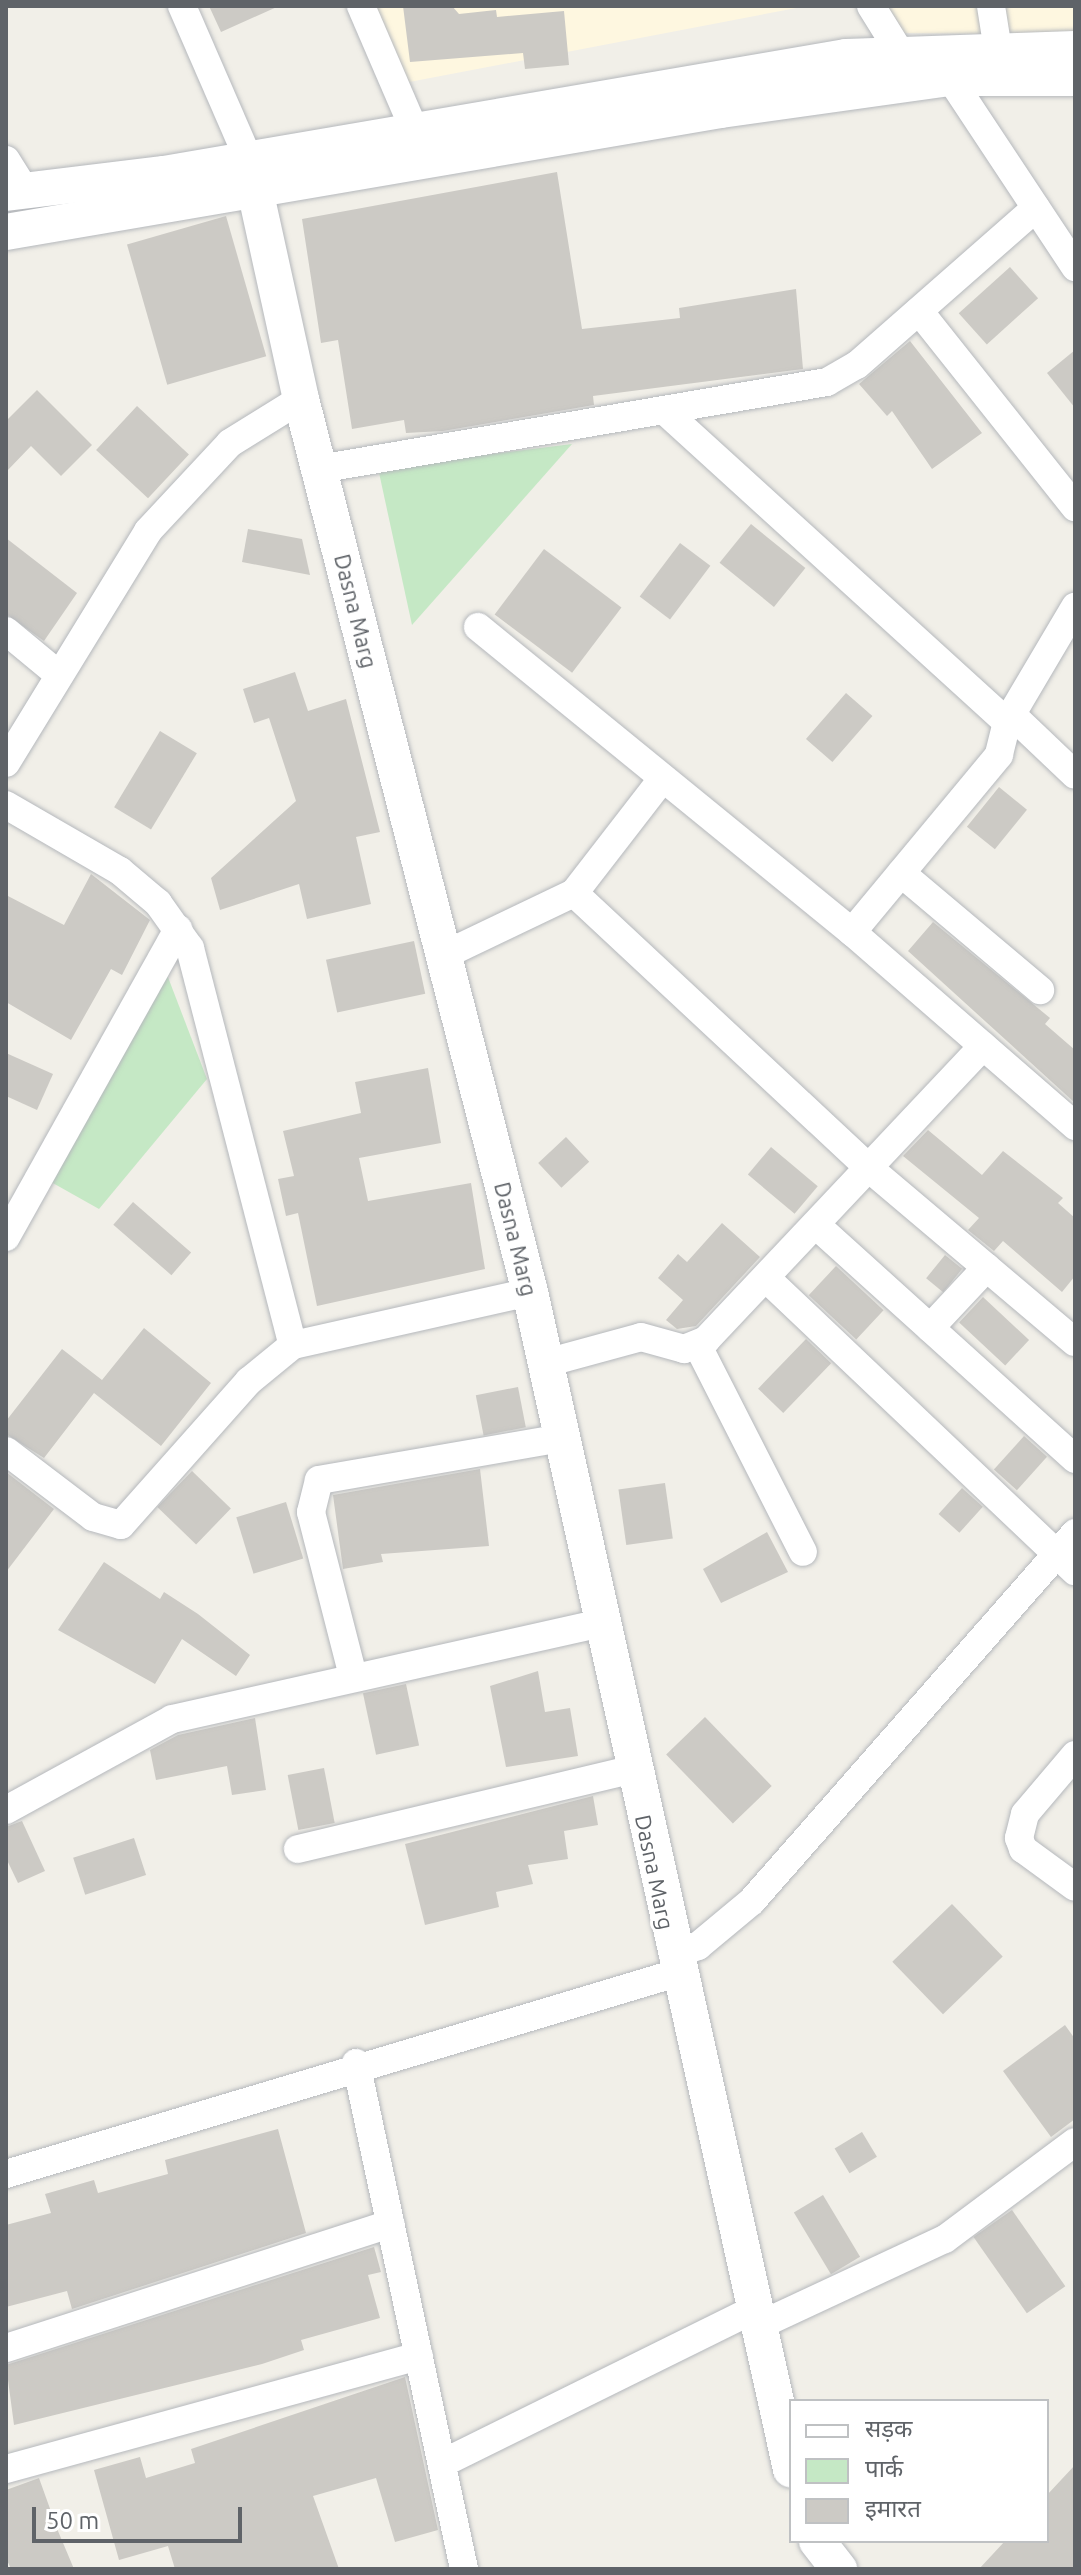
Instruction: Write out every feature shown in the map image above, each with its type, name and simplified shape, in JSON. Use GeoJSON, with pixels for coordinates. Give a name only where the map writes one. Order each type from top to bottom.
{"type":"FeatureCollection","features":[{"type":"Feature","properties":{"kind":"street"},"geometry":{"type":"LineString","coordinates":[[182,6],[251,172]]}},
{"type":"Feature","properties":{"kind":"street"},"geometry":{"type":"LineString","coordinates":[[361,6],[414,129]]}},
{"type":"Feature","properties":{"kind":"street"},"geometry":{"type":"LineString","coordinates":[[871,6],[899,51]]}},
{"type":"Feature","properties":{"kind":"street"},"geometry":{"type":"LineString","coordinates":[[991,6],[998,50]]}},
{"type":"Feature","properties":{"kind":"street"},"geometry":{"type":"LineString","coordinates":[[6,232],[414,129],[899,51],[1075,49]]}},
{"type":"Feature","properties":{"kind":"street"},"geometry":{"type":"LineString","coordinates":[[950,78],[1075,267]]}},
{"type":"Feature","properties":{"kind":"street"},"geometry":{"type":"LineString","coordinates":[[6,160],[16,192],[251,172],[950,78],[1075,78]]}},
{"type":"Feature","properties":{"kind":"street","name":"Dasna Marg"},"geometry":{"type":"LineString","coordinates":[[251,172],[301,399],[530,1292],[754,2319],[789,2461]]}},
{"type":"Feature","properties":{"kind":"street"},"geometry":{"type":"LineString","coordinates":[[319,469],[667,413],[827,382],[919,311],[1036,208]]}},
{"type":"Feature","properties":{"kind":"street"},"geometry":{"type":"LineString","coordinates":[[919,311],[1075,507]]}},
{"type":"Feature","properties":{"kind":"street"},"geometry":{"type":"LineString","coordinates":[[6,763],[148,531],[195,477],[230,443],[301,399]]}},
{"type":"Feature","properties":{"kind":"street"},"geometry":{"type":"LineString","coordinates":[[667,413],[1075,775]]}},
{"type":"Feature","properties":{"kind":"street"},"geometry":{"type":"LineString","coordinates":[[852,932],[999,755],[1009,718],[1075,607]]}},
{"type":"Feature","properties":{"kind":"street"},"geometry":{"type":"LineString","coordinates":[[478,627],[852,932],[1075,1126]]}},
{"type":"Feature","properties":{"kind":"street"},"geometry":{"type":"LineString","coordinates":[[6,631],[58,674]]}},
{"type":"Feature","properties":{"kind":"street"},"geometry":{"type":"LineString","coordinates":[[444,955],[574,893],[663,778]]}},
{"type":"Feature","properties":{"kind":"street"},"geometry":{"type":"LineString","coordinates":[[6,805],[120,871],[178,929],[207,1002],[293,1345]]}},
{"type":"Feature","properties":{"kind":"street"},"geometry":{"type":"LineString","coordinates":[[901,873],[1040,990]]}},
{"type":"Feature","properties":{"kind":"street"},"geometry":{"type":"LineString","coordinates":[[574,893],[870,1169],[1075,1342]]}},
{"type":"Feature","properties":{"kind":"street"},"geometry":{"type":"LineString","coordinates":[[6,1237],[178,929]]}},
{"type":"Feature","properties":{"kind":"street"},"geometry":{"type":"LineString","coordinates":[[698,1346],[870,1169],[983,1046]]}},
{"type":"Feature","properties":{"kind":"street"},"geometry":{"type":"LineString","coordinates":[[816,1225],[1075,1459]]}},
{"type":"Feature","properties":{"kind":"street"},"geometry":{"type":"LineString","coordinates":[[930,1328],[987,1267]]}},
{"type":"Feature","properties":{"kind":"street"},"geometry":{"type":"LineString","coordinates":[[6,2174],[676,1964],[752,1901],[1069,1552],[766,1278]]}},
{"type":"Feature","properties":{"kind":"street"},"geometry":{"type":"LineString","coordinates":[[6,1451],[93,1517],[121,1525],[249,1381],[293,1345],[530,1292]]}},
{"type":"Feature","properties":{"kind":"street"},"geometry":{"type":"LineString","coordinates":[[546,1363],[641,1337],[698,1346]]}},
{"type":"Feature","properties":{"kind":"street"},"geometry":{"type":"LineString","coordinates":[[698,1346],[803,1552]]}},
{"type":"Feature","properties":{"kind":"street"},"geometry":{"type":"LineString","coordinates":[[353,1676],[311,1512],[319,1480],[562,1438]]}},
{"type":"Feature","properties":{"kind":"street"},"geometry":{"type":"LineString","coordinates":[[6,1810],[172,1719],[353,1676],[602,1623]]}},
{"type":"Feature","properties":{"kind":"street"},"geometry":{"type":"LineString","coordinates":[[1075,1755],[1025,1814],[1019,1838],[1023,1849],[1075,1887]]}},
{"type":"Feature","properties":{"kind":"street"},"geometry":{"type":"LineString","coordinates":[[298,1849],[633,1769]]}},
{"type":"Feature","properties":{"kind":"street"},"geometry":{"type":"LineString","coordinates":[[356,2063],[464,2569]]}},
{"type":"Feature","properties":{"kind":"street"},"geometry":{"type":"LineString","coordinates":[[443,2463],[754,2319],[945,2239],[1075,2142]]}},
{"type":"Feature","properties":{"kind":"street"},"geometry":{"type":"LineString","coordinates":[[6,2348],[391,2224]]}},
{"type":"Feature","properties":{"kind":"street"},"geometry":{"type":"LineString","coordinates":[[6,2469],[419,2356]]}},
{"type":"Feature","properties":{"kind":"street"},"geometry":{"type":"LineString","coordinates":[[819,2543],[839,2569]]}},
{"type":"Feature","properties":{"kind":"shaded area"},"geometry":{"type":"Polygon","coordinates":[[[372,6],[807,6],[404,83],[372,6]]]}},
{"type":"Feature","properties":{"kind":"shaded area"},"geometry":{"type":"Polygon","coordinates":[[[883,6],[1075,6],[1075,35],[898,33],[883,6]]]}},
{"type":"Feature","properties":{"kind":"green space"},"geometry":{"type":"Polygon","coordinates":[[[572,444],[412,625],[378,468],[572,444]]]}},
{"type":"Feature","properties":{"kind":"green space"},"geometry":{"type":"Polygon","coordinates":[[[166,972],[207,1079],[99,1209],[51,1182],[166,972]]]}},
{"type":"Feature","properties":{"kind":"building"},"geometry":{"type":"Polygon","coordinates":[[[209,6],[279,6],[221,32],[209,6]]]}},
{"type":"Feature","properties":{"kind":"building"},"geometry":{"type":"Polygon","coordinates":[[[403,6],[452,6],[459,14],[496,10],[497,17],[564,11],[569,65],[525,69],[523,53],[410,62],[403,6]]]}},
{"type":"Feature","properties":{"kind":"building"},"geometry":{"type":"Polygon","coordinates":[[[557,172],[582,329],[680,318],[679,308],[796,289],[803,369],[593,396],[594,405],[443,431],[406,433],[404,420],[352,429],[338,340],[321,343],[302,219],[557,172]]]}},
{"type":"Feature","properties":{"kind":"building"},"geometry":{"type":"Polygon","coordinates":[[[226,216],[266,356],[167,385],[127,244],[226,216]]]}},
{"type":"Feature","properties":{"kind":"building"},"geometry":{"type":"Polygon","coordinates":[[[1010,267],[1038,298],[987,344],[959,313],[1010,267]]]}},
{"type":"Feature","properties":{"kind":"building"},"geometry":{"type":"Polygon","coordinates":[[[910,341],[982,433],[932,469],[892,411],[887,416],[859,384],[910,341]]]}},
{"type":"Feature","properties":{"kind":"building"},"geometry":{"type":"Polygon","coordinates":[[[1075,350],[1075,408],[1047,373],[1075,350]]]}},
{"type":"Feature","properties":{"kind":"building"},"geometry":{"type":"Polygon","coordinates":[[[37,390],[92,445],[61,476],[31,446],[6,472],[6,421],[37,390]]]}},
{"type":"Feature","properties":{"kind":"building"},"geometry":{"type":"Polygon","coordinates":[[[137,406],[189,454],[148,498],[96,450],[137,406]]]}},
{"type":"Feature","properties":{"kind":"building"},"geometry":{"type":"Polygon","coordinates":[[[751,524],[805,568],[774,607],[720,563],[751,524]]]}},
{"type":"Feature","properties":{"kind":"building"},"geometry":{"type":"Polygon","coordinates":[[[248,529],[302,539],[310,575],[242,562],[248,529]]]}},
{"type":"Feature","properties":{"kind":"building"},"geometry":{"type":"Polygon","coordinates":[[[6,538],[77,593],[44,641],[6,614],[6,538]]]}},
{"type":"Feature","properties":{"kind":"building"},"geometry":{"type":"Polygon","coordinates":[[[680,543],[710,566],[670,619],[640,597],[680,543]]]}},
{"type":"Feature","properties":{"kind":"building"},"geometry":{"type":"Polygon","coordinates":[[[544,549],[621,607],[572,673],[495,614],[544,549]]]}},
{"type":"Feature","properties":{"kind":"building"},"geometry":{"type":"Polygon","coordinates":[[[295,672],[308,711],[346,699],[380,832],[356,837],[371,904],[307,919],[299,884],[220,910],[211,878],[296,801],[269,718],[254,723],[243,689],[295,672]]]}},
{"type":"Feature","properties":{"kind":"building"},"geometry":{"type":"Polygon","coordinates":[[[846,693],[872,716],[832,762],[806,739],[846,693]]]}},
{"type":"Feature","properties":{"kind":"building"},"geometry":{"type":"Polygon","coordinates":[[[160,731],[197,753],[151,829],[114,807],[160,731]]]}},
{"type":"Feature","properties":{"kind":"building"},"geometry":{"type":"Polygon","coordinates":[[[999,787],[1027,810],[995,849],[967,827],[999,787]]]}},
{"type":"Feature","properties":{"kind":"building"},"geometry":{"type":"Polygon","coordinates":[[[91,874],[150,920],[122,975],[111,969],[71,1040],[6,1002],[6,895],[64,925],[91,874]]]}},
{"type":"Feature","properties":{"kind":"building"},"geometry":{"type":"Polygon","coordinates":[[[933,922],[1050,1018],[1045,1024],[1075,1050],[1075,1103],[908,951],[933,922]]]}},
{"type":"Feature","properties":{"kind":"building"},"geometry":{"type":"Polygon","coordinates":[[[414,941],[425,994],[337,1013],[326,960],[414,941]]]}},
{"type":"Feature","properties":{"kind":"building"},"geometry":{"type":"Polygon","coordinates":[[[6,1053],[53,1074],[37,1110],[6,1096],[6,1053]]]}},
{"type":"Feature","properties":{"kind":"building"},"geometry":{"type":"Polygon","coordinates":[[[428,1068],[441,1143],[359,1158],[368,1201],[471,1183],[485,1269],[317,1306],[298,1213],[286,1216],[278,1179],[294,1176],[283,1131],[361,1113],[355,1082],[428,1068]]]}},
{"type":"Feature","properties":{"kind":"building"},"geometry":{"type":"Polygon","coordinates":[[[928,1130],[982,1175],[1003,1151],[1063,1198],[1058,1203],[1075,1218],[1075,1276],[1062,1292],[1003,1241],[994,1251],[968,1230],[979,1218],[903,1156],[928,1130]]]}},
{"type":"Feature","properties":{"kind":"building"},"geometry":{"type":"Polygon","coordinates":[[[566,1137],[589,1162],[561,1188],[538,1163],[566,1137]]]}},
{"type":"Feature","properties":{"kind":"building"},"geometry":{"type":"Polygon","coordinates":[[[771,1147],[818,1186],[795,1214],[748,1175],[771,1147]]]}},
{"type":"Feature","properties":{"kind":"building"},"geometry":{"type":"Polygon","coordinates":[[[133,1202],[191,1253],[171,1275],[113,1225],[133,1202]]]}},
{"type":"Feature","properties":{"kind":"building"},"geometry":{"type":"Polygon","coordinates":[[[722,1223],[760,1257],[696,1326],[677,1329],[666,1320],[683,1300],[658,1278],[678,1254],[687,1262],[722,1223]]]}},
{"type":"Feature","properties":{"kind":"building"},"geometry":{"type":"Polygon","coordinates":[[[945,1255],[962,1269],[943,1292],[926,1278],[945,1255]]]}},
{"type":"Feature","properties":{"kind":"building"},"geometry":{"type":"Polygon","coordinates":[[[836,1266],[884,1310],[856,1340],[809,1295],[836,1266]]]}},
{"type":"Feature","properties":{"kind":"building"},"geometry":{"type":"Polygon","coordinates":[[[983,1297],[1029,1340],[1005,1366],[959,1323],[983,1297]]]}},
{"type":"Feature","properties":{"kind":"building"},"geometry":{"type":"Polygon","coordinates":[[[144,1328],[211,1383],[161,1446],[94,1393],[44,1458],[6,1434],[6,1421],[62,1349],[102,1380],[144,1328]]]}},
{"type":"Feature","properties":{"kind":"building"},"geometry":{"type":"Polygon","coordinates":[[[806,1339],[831,1363],[783,1413],[758,1389],[806,1339]]]}},
{"type":"Feature","properties":{"kind":"building"},"geometry":{"type":"Polygon","coordinates":[[[518,1387],[526,1427],[484,1435],[476,1395],[518,1387]]]}},
{"type":"Feature","properties":{"kind":"building"},"geometry":{"type":"Polygon","coordinates":[[[1024,1436],[1047,1457],[1017,1490],[994,1469],[1024,1436]]]}},
{"type":"Feature","properties":{"kind":"building"},"geometry":{"type":"Polygon","coordinates":[[[480,1469],[489,1546],[381,1554],[383,1562],[343,1569],[333,1495],[480,1469]]]}},
{"type":"Feature","properties":{"kind":"building"},"geometry":{"type":"Polygon","coordinates":[[[192,1471],[231,1509],[196,1544],[157,1507],[192,1471]]]}},
{"type":"Feature","properties":{"kind":"building"},"geometry":{"type":"Polygon","coordinates":[[[6,1472],[54,1509],[6,1572],[6,1472]]]}},
{"type":"Feature","properties":{"kind":"building"},"geometry":{"type":"Polygon","coordinates":[[[665,1483],[673,1538],[626,1545],[618,1490],[665,1483]]]}},
{"type":"Feature","properties":{"kind":"building"},"geometry":{"type":"Polygon","coordinates":[[[962,1488],[983,1507],[959,1533],[939,1514],[962,1488]]]}},
{"type":"Feature","properties":{"kind":"building"},"geometry":{"type":"Polygon","coordinates":[[[286,1502],[303,1558],[254,1574],[236,1517],[286,1502]]]}},
{"type":"Feature","properties":{"kind":"building"},"geometry":{"type":"Polygon","coordinates":[[[767,1532],[788,1572],[721,1603],[703,1569],[767,1532]]]}},
{"type":"Feature","properties":{"kind":"building"},"geometry":{"type":"Polygon","coordinates":[[[104,1562],[160,1599],[164,1592],[250,1655],[236,1676],[182,1639],[155,1684],[58,1630],[104,1562]]]}},
{"type":"Feature","properties":{"kind":"building"},"geometry":{"type":"Polygon","coordinates":[[[538,1671],[545,1712],[570,1708],[578,1756],[506,1767],[490,1686],[538,1671]]]}},
{"type":"Feature","properties":{"kind":"building"},"geometry":{"type":"Polygon","coordinates":[[[406,1684],[419,1746],[376,1755],[363,1693],[406,1684]]]}},
{"type":"Feature","properties":{"kind":"building"},"geometry":{"type":"Polygon","coordinates":[[[705,1717],[772,1786],[733,1824],[666,1755],[705,1717]]]}},
{"type":"Feature","properties":{"kind":"building"},"geometry":{"type":"Polygon","coordinates":[[[255,1718],[266,1790],[232,1795],[227,1766],[156,1780],[150,1750],[178,1735],[255,1718]]]}},
{"type":"Feature","properties":{"kind":"building"},"geometry":{"type":"Polygon","coordinates":[[[324,1768],[335,1823],[298,1830],[288,1775],[324,1768]]]}},
{"type":"Feature","properties":{"kind":"building"},"geometry":{"type":"Polygon","coordinates":[[[593,1796],[598,1825],[564,1831],[568,1859],[528,1865],[533,1884],[496,1892],[499,1907],[425,1925],[405,1844],[593,1796]]]}},
{"type":"Feature","properties":{"kind":"building"},"geometry":{"type":"Polygon","coordinates":[[[22,1821],[45,1871],[18,1883],[6,1858],[6,1827],[22,1821]]]}},
{"type":"Feature","properties":{"kind":"building"},"geometry":{"type":"Polygon","coordinates":[[[134,1838],[146,1875],[85,1895],[73,1858],[134,1838]]]}},
{"type":"Feature","properties":{"kind":"building"},"geometry":{"type":"Polygon","coordinates":[[[952,1904],[1003,1957],[943,2014],[892,1962],[952,1904]]]}},
{"type":"Feature","properties":{"kind":"building"},"geometry":{"type":"Polygon","coordinates":[[[1065,2025],[1075,2039],[1075,2119],[1051,2137],[1003,2071],[1065,2025]]]}},
{"type":"Feature","properties":{"kind":"building"},"geometry":{"type":"Polygon","coordinates":[[[278,2129],[306,2233],[72,2309],[67,2291],[6,2307],[6,2225],[51,2213],[45,2194],[94,2180],[98,2193],[168,2174],[165,2160],[278,2129]]]}},
{"type":"Feature","properties":{"kind":"building"},"geometry":{"type":"Polygon","coordinates":[[[862,2132],[877,2157],[850,2173],[835,2148],[862,2132]]]}},
{"type":"Feature","properties":{"kind":"building"},"geometry":{"type":"Polygon","coordinates":[[[823,2195],[860,2257],[831,2274],[794,2213],[823,2195]]]}},
{"type":"Feature","properties":{"kind":"building"},"geometry":{"type":"Polygon","coordinates":[[[1012,2210],[1065,2286],[1027,2313],[973,2237],[1012,2210]]]}},
{"type":"Feature","properties":{"kind":"building"},"geometry":{"type":"Polygon","coordinates":[[[374,2247],[381,2272],[368,2275],[380,2318],[301,2340],[304,2350],[262,2364],[14,2425],[6,2365],[374,2247]]]}},
{"type":"Feature","properties":{"kind":"building"},"geometry":{"type":"Polygon","coordinates":[[[405,2377],[438,2530],[395,2542],[376,2478],[313,2496],[339,2569],[175,2569],[168,2546],[119,2560],[94,2470],[140,2457],[146,2478],[195,2463],[191,2449],[405,2377]]]}},
{"type":"Feature","properties":{"kind":"building"},"geometry":{"type":"Polygon","coordinates":[[[1075,2465],[1075,2569],[979,2569],[1003,2543],[1049,2543],[1049,2493],[1075,2465]]]}},
{"type":"Feature","properties":{"kind":"building"},"geometry":{"type":"Polygon","coordinates":[[[39,2478],[74,2569],[11,2569],[6,2558],[6,2490],[39,2478]]]}}]}
